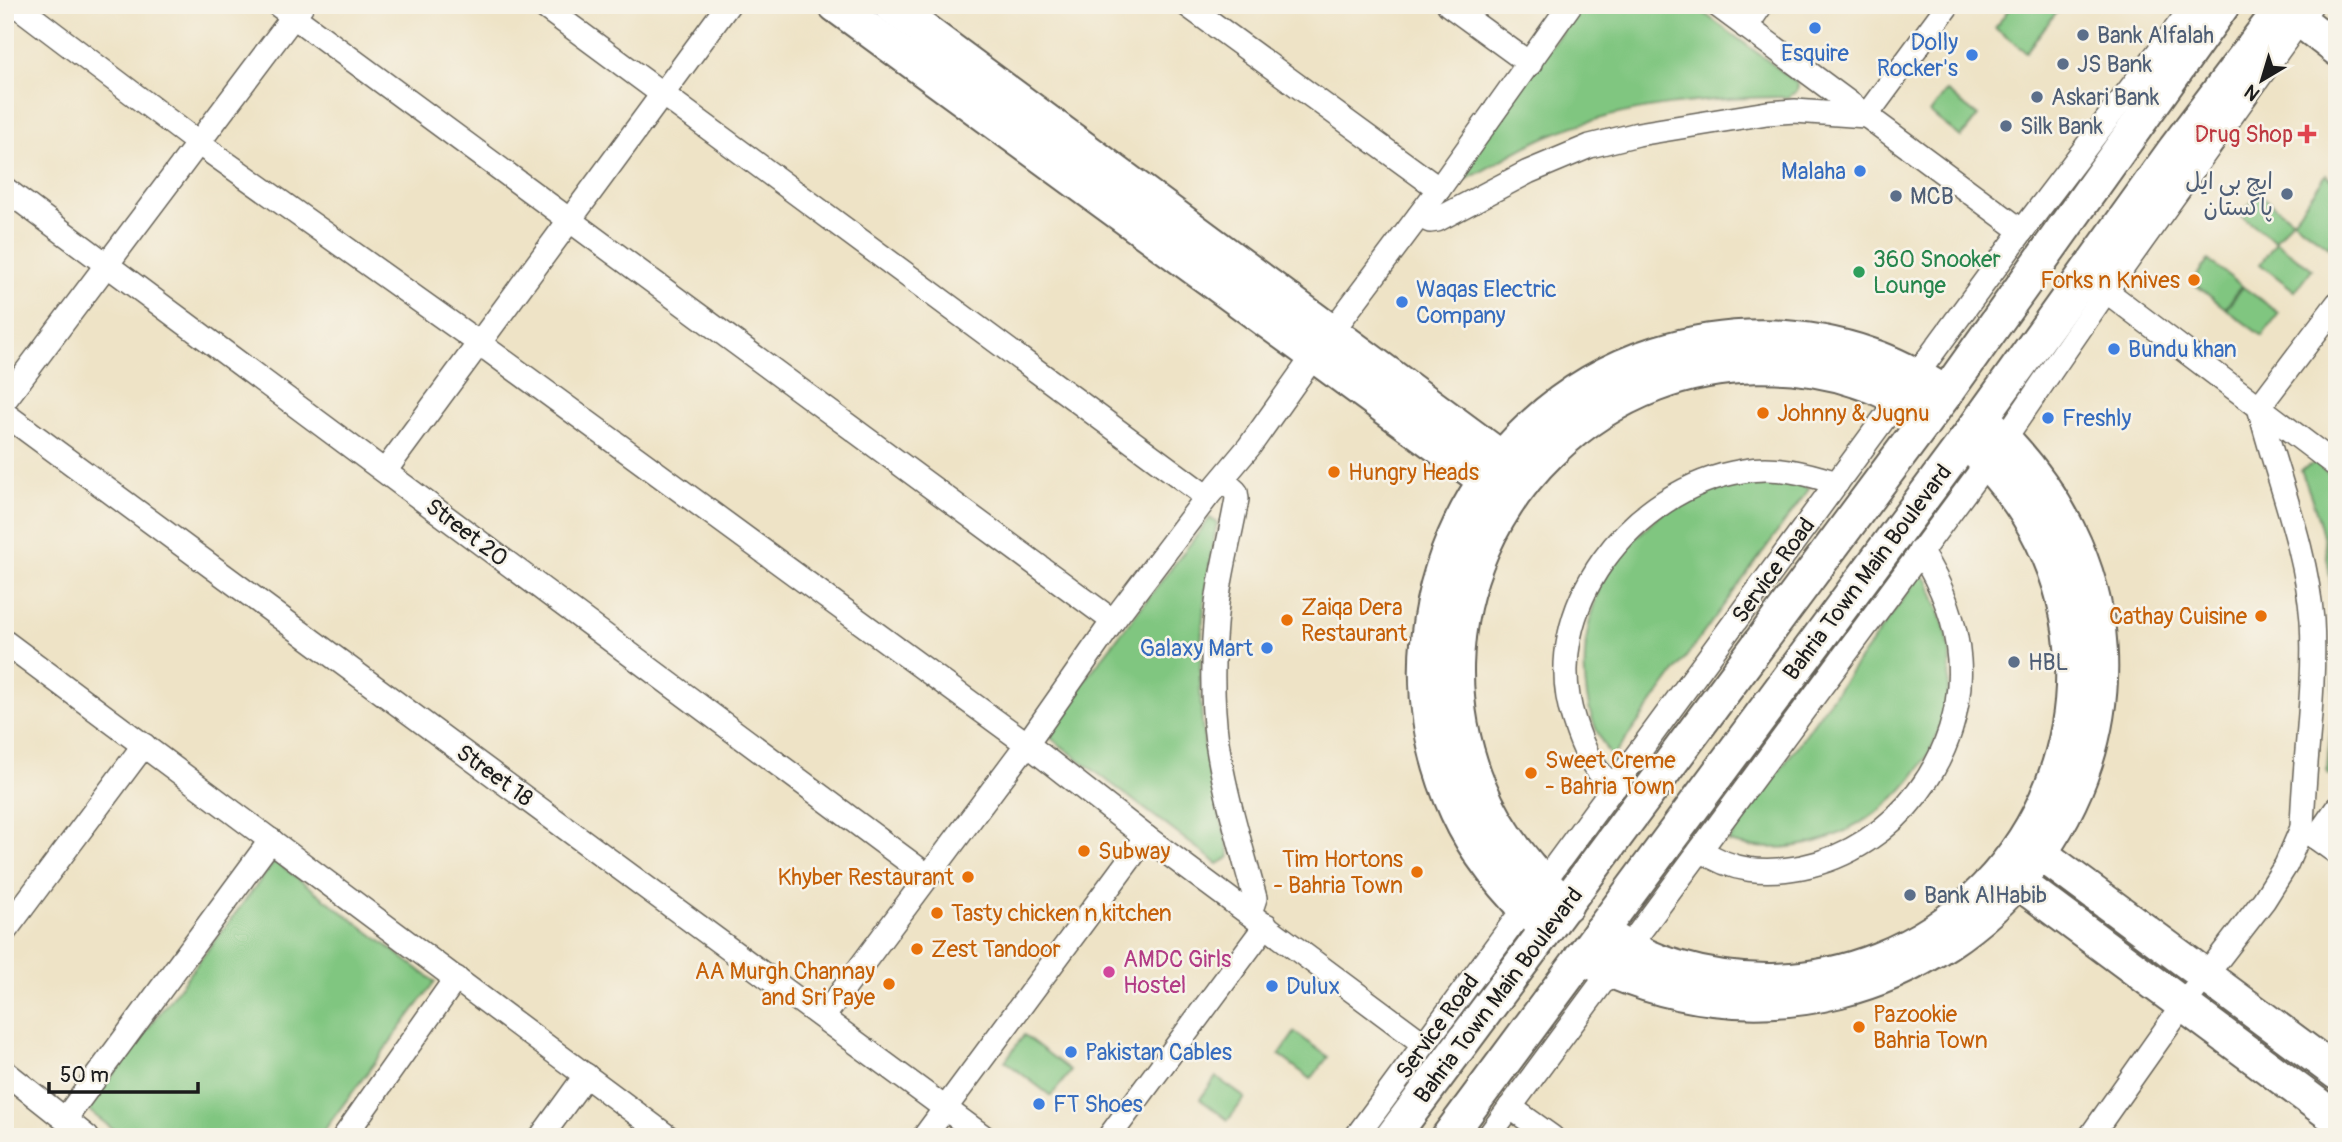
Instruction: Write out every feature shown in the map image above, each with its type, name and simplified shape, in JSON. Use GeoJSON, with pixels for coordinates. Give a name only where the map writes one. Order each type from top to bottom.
{"type":"FeatureCollection","features":[{"type":"Feature","properties":{"kind":"street"},"geometry":{"type":"LineString","coordinates":[[16,5],[198,144],[479,343],[1027,744],[1146,837],[1424,1044]]}},
{"type":"Feature","properties":{"kind":"street"},"geometry":{"type":"LineString","coordinates":[[542,5],[1207,497]]}},
{"type":"Feature","properties":{"kind":"street"},"geometry":{"type":"LineString","coordinates":[[385,471],[728,5]]}},
{"type":"Feature","properties":{"kind":"street"},"geometry":{"type":"LineString","coordinates":[[835,5],[1323,343]]}},
{"type":"Feature","properties":{"kind":"street"},"geometry":{"type":"LineString","coordinates":[[890,5],[1323,343],[1506,478]]}},
{"type":"Feature","properties":{"kind":"street"},"geometry":{"type":"LineString","coordinates":[[1187,5],[1439,189]]}},
{"type":"Feature","properties":{"kind":"street"},"geometry":{"type":"LineString","coordinates":[[1449,5],[1530,64]]}},
{"type":"Feature","properties":{"kind":"street"},"geometry":{"type":"LineString","coordinates":[[823,1017],[1027,744],[1113,621],[1207,497],[1249,447],[1530,64],[1570,5]]}},
{"type":"Feature","properties":{"kind":"street"},"geometry":{"type":"LineString","coordinates":[[1717,5],[2022,232]]}},
{"type":"Feature","properties":{"kind":"street"},"geometry":{"type":"LineString","coordinates":[[1746,27],[1761,5]]}},
{"type":"Feature","properties":{"kind":"street"},"geometry":{"type":"LineString","coordinates":[[1866,116],[1948,5]]}},
{"type":"Feature","properties":{"kind":"street","name":"Service Road"},"geometry":{"type":"LineString","coordinates":[[1356,1137],[1424,1044],[1545,906],[1615,787],[2022,232],[2193,5]]}},
{"type":"Feature","properties":{"kind":"street","name":"Bahria Town Main Boulevard"},"geometry":{"type":"LineString","coordinates":[[1392,1137],[1545,906],[1938,404],[2223,5]]}},
{"type":"Feature","properties":{"kind":"street"},"geometry":{"type":"LineString","coordinates":[[5,400],[198,144],[291,9],[570,220],[1113,621]]}},
{"type":"Feature","properties":{"kind":"street"},"geometry":{"type":"LineString","coordinates":[[1488,1137],[1510,1107],[1604,953],[1701,850],[1920,551],[1985,439],[2106,291],[2294,9],[2337,49]]}},
{"type":"Feature","properties":{"kind":"street","name":"Bahria Town Main Boulevard"},"geometry":{"type":"LineString","coordinates":[[1448,1137],[1604,953],[1985,439],[2175,149],[2294,9]]}},
{"type":"Feature","properties":{"kind":"street"},"geometry":{"type":"LineString","coordinates":[[1419,216],[1430,221],[1437,220],[1528,172],[1590,146],[1638,134],[1767,113],[1795,111],[1866,116]]}},
{"type":"Feature","properties":{"kind":"street"},"geometry":{"type":"LineString","coordinates":[[2138,121],[2175,149]]}},
{"type":"Feature","properties":{"kind":"street","name":"Street 20"},"geometry":{"type":"LineString","coordinates":[[5,189],[928,876]]}},
{"type":"Feature","properties":{"kind":"street"},"geometry":{"type":"LineString","coordinates":[[2106,291],[2337,466]]}},
{"type":"Feature","properties":{"kind":"street"},"geometry":{"type":"LineString","coordinates":[[2259,407],[2337,304]]}},
{"type":"Feature","properties":{"kind":"street"},"geometry":{"type":"LineString","coordinates":[[1545,906],[1493,873],[1457,813],[1440,769],[1427,701],[1427,642],[1436,585],[1456,531],[1506,478],[1537,421],[1589,384],[1646,356],[1695,343],[1745,337],[1796,338],[1871,355],[1909,387],[1938,404]]}},
{"type":"Feature","properties":{"kind":"street"},"geometry":{"type":"LineString","coordinates":[[2259,407],[2302,556],[2312,619],[2309,833]]}},
{"type":"Feature","properties":{"kind":"street","name":"Street 18"},"geometry":{"type":"LineString","coordinates":[[5,414],[984,1137]]}},
{"type":"Feature","properties":{"kind":"street"},"geometry":{"type":"LineString","coordinates":[[1604,953],[1659,994],[1715,1007],[1773,1010],[1831,1003],[1886,987],[1938,962],[1985,928],[2013,879],[2035,849],[2047,799],[2063,754],[2072,706],[2073,682],[2071,634],[2060,587],[2043,541],[1985,439]]}},
{"type":"Feature","properties":{"kind":"street"},"geometry":{"type":"LineString","coordinates":[[1615,787],[1595,769],[1582,744],[1569,706],[1567,687],[1568,651],[1581,597],[1603,561],[1624,533],[1639,520],[1696,484],[1742,471],[1768,468],[1810,474],[1837,483]]}},
{"type":"Feature","properties":{"kind":"street"},"geometry":{"type":"LineString","coordinates":[[1109,1137],[1258,919],[1255,898],[1229,802],[1217,740],[1213,679],[1217,603],[1237,499],[1236,492],[1223,480]]}},
{"type":"Feature","properties":{"kind":"street"},"geometry":{"type":"LineString","coordinates":[[1701,850],[1734,867],[1760,872],[1810,865],[1856,847],[1876,834],[1913,800],[1927,780],[1949,736],[1959,687],[1959,663],[1951,614],[1943,590],[1920,551]]}},
{"type":"Feature","properties":{"kind":"street"},"geometry":{"type":"LineString","coordinates":[[9,653],[144,745],[668,1137]]}},
{"type":"Feature","properties":{"kind":"street"},"geometry":{"type":"LineString","coordinates":[[5,931],[144,745]]}},
{"type":"Feature","properties":{"kind":"street"},"geometry":{"type":"LineString","coordinates":[[2090,1137],[2183,1004],[2264,900],[2309,833],[2337,808]]}},
{"type":"Feature","properties":{"kind":"street"},"geometry":{"type":"LineString","coordinates":[[2309,833],[2337,853]]}},
{"type":"Feature","properties":{"kind":"street"},"geometry":{"type":"LineString","coordinates":[[923,1137],[1146,837]]}},
{"type":"Feature","properties":{"kind":"street"},"geometry":{"type":"LineString","coordinates":[[65,1119],[271,840]]}},
{"type":"Feature","properties":{"kind":"street"},"geometry":{"type":"LineString","coordinates":[[2035,849],[2337,1073]]}},
{"type":"Feature","properties":{"kind":"street"},"geometry":{"type":"LineString","coordinates":[[2013,879],[2337,1119]]}},
{"type":"Feature","properties":{"kind":"street"},"geometry":{"type":"LineString","coordinates":[[344,1137],[456,978]]}},
{"type":"Feature","properties":{"kind":"street"},"geometry":{"type":"LineString","coordinates":[[5,1072],[87,1137]]}},
{"type":"Feature","properties":{"kind":"street"},"geometry":{"type":"LineString","coordinates":[[541,1137],[586,1075]]}},
{"type":"Feature","properties":{"kind":"street"},"geometry":{"type":"LineString","coordinates":[[1510,1107],[1552,1137]]}},
{"type":"Feature","properties":{"kind":"green space"},"geometry":{"type":"Polygon","coordinates":[[[1582,5],[1693,5],[1795,81],[1797,91],[1788,97],[1667,105],[1578,125],[1539,140],[1465,180],[1455,172],[1582,5]]]}},
{"type":"Feature","properties":{"kind":"green space"},"geometry":{"type":"Polygon","coordinates":[[[2012,5],[2062,5],[2026,52],[1995,28],[2012,5]]]}},
{"type":"Feature","properties":{"kind":"green space"},"geometry":{"type":"Polygon","coordinates":[[[1946,91],[1978,116],[1961,137],[1930,113],[1946,91]]]}},
{"type":"Feature","properties":{"kind":"green space"},"geometry":{"type":"Polygon","coordinates":[[[2326,175],[2337,183],[2337,236],[2329,247],[2293,220],[2326,175]]]}},
{"type":"Feature","properties":{"kind":"green space"},"geometry":{"type":"Polygon","coordinates":[[[2258,193],[2292,219],[2275,241],[2241,216],[2258,193]]]}},
{"type":"Feature","properties":{"kind":"green space"},"geometry":{"type":"Polygon","coordinates":[[[2276,242],[2312,269],[2295,291],[2260,264],[2276,242]]]}},
{"type":"Feature","properties":{"kind":"green space"},"geometry":{"type":"Polygon","coordinates":[[[2208,260],[2242,286],[2225,308],[2192,282],[2208,260]]]}},
{"type":"Feature","properties":{"kind":"green space"},"geometry":{"type":"Polygon","coordinates":[[[2243,287],[2279,313],[2262,336],[2226,309],[2243,287]]]}},
{"type":"Feature","properties":{"kind":"green space"},"geometry":{"type":"Polygon","coordinates":[[[2315,463],[2337,480],[2337,774],[2329,775],[2327,770],[2334,653],[2332,594],[2321,527],[2301,470],[2315,463]]]}},
{"type":"Feature","properties":{"kind":"green space"},"geometry":{"type":"Polygon","coordinates":[[[1774,479],[1795,482],[1809,489],[1612,758],[1592,718],[1585,673],[1588,628],[1605,576],[1631,542],[1677,502],[1721,486],[1774,479]]]}},
{"type":"Feature","properties":{"kind":"green space"},"geometry":{"type":"Polygon","coordinates":[[[1210,518],[1217,523],[1203,614],[1200,676],[1203,738],[1208,769],[1230,857],[1218,864],[1044,733],[1210,518]]]}},
{"type":"Feature","properties":{"kind":"green space"},"geometry":{"type":"Polygon","coordinates":[[[1921,574],[1929,582],[1945,628],[1950,667],[1948,692],[1939,730],[1929,753],[1912,778],[1892,800],[1868,818],[1843,832],[1816,842],[1787,847],[1758,847],[1728,842],[1921,574]]]}},
{"type":"Feature","properties":{"kind":"green space"},"geometry":{"type":"Polygon","coordinates":[[[275,861],[435,982],[319,1137],[123,1137],[87,1109],[275,861]]]}},
{"type":"Feature","properties":{"kind":"green space"},"geometry":{"type":"Polygon","coordinates":[[[1295,1032],[1328,1057],[1311,1079],[1279,1055],[1295,1032]]]}},
{"type":"Feature","properties":{"kind":"green space"},"geometry":{"type":"Polygon","coordinates":[[[1024,1035],[1071,1071],[1051,1096],[1005,1061],[1024,1035]]]}},
{"type":"Feature","properties":{"kind":"green space"},"geometry":{"type":"Polygon","coordinates":[[[1216,1077],[1245,1098],[1228,1120],[1200,1099],[1216,1077]]]}},
{"type":"Feature","properties":{"kind":"place","name":"Esquire"},"geometry":{"type":"Point","coordinates":[1815,28]}},
{"type":"Feature","properties":{"kind":"place","name":"Bank Alfalah"},"geometry":{"type":"Point","coordinates":[2083,35]}},
{"type":"Feature","properties":{"kind":"place","name":"Dolly Rocker's"},"geometry":{"type":"Point","coordinates":[1972,55]}},
{"type":"Feature","properties":{"kind":"place","name":"JS Bank"},"geometry":{"type":"Point","coordinates":[2063,64]}},
{"type":"Feature","properties":{"kind":"place","name":"Askari Bank"},"geometry":{"type":"Point","coordinates":[2037,97]}},
{"type":"Feature","properties":{"kind":"place","name":"Silk Bank"},"geometry":{"type":"Point","coordinates":[2006,126]}},
{"type":"Feature","properties":{"kind":"place","name":"Drug Shop"},"geometry":{"type":"Point","coordinates":[2307,134]}},
{"type":"Feature","properties":{"kind":"place","name":"Malaha"},"geometry":{"type":"Point","coordinates":[1860,171]}},
{"type":"Feature","properties":{"kind":"place","name":"ایچ بی ایل پاکستان"},"geometry":{"type":"Point","coordinates":[2287,194]}},
{"type":"Feature","properties":{"kind":"place","name":"MCB"},"geometry":{"type":"Point","coordinates":[1896,196]}},
{"type":"Feature","properties":{"kind":"place","name":"360 Snooker Lounge"},"geometry":{"type":"Point","coordinates":[1859,272]}},
{"type":"Feature","properties":{"kind":"place","name":"Forks n Knives"},"geometry":{"type":"Point","coordinates":[2194,280]}},
{"type":"Feature","properties":{"kind":"place","name":"Waqas Electric Company"},"geometry":{"type":"Point","coordinates":[1402,302]}},
{"type":"Feature","properties":{"kind":"place","name":"Bundu khan"},"geometry":{"type":"Point","coordinates":[2114,349]}},
{"type":"Feature","properties":{"kind":"place","name":"Johnny & Jugnu"},"geometry":{"type":"Point","coordinates":[1763,413]}},
{"type":"Feature","properties":{"kind":"place","name":"Freshly"},"geometry":{"type":"Point","coordinates":[2048,418]}},
{"type":"Feature","properties":{"kind":"place","name":"Hungry Heads"},"geometry":{"type":"Point","coordinates":[1334,472]}},
{"type":"Feature","properties":{"kind":"place","name":"Cathay Cuisine"},"geometry":{"type":"Point","coordinates":[2261,616]}},
{"type":"Feature","properties":{"kind":"place","name":"Zaiqa Dera Restaurant"},"geometry":{"type":"Point","coordinates":[1287,620]}},
{"type":"Feature","properties":{"kind":"place","name":"Galaxy Mart"},"geometry":{"type":"Point","coordinates":[1267,648]}},
{"type":"Feature","properties":{"kind":"place","name":"HBL"},"geometry":{"type":"Point","coordinates":[2014,662]}},
{"type":"Feature","properties":{"kind":"place","name":"Sweet Creme - Bahria Town"},"geometry":{"type":"Point","coordinates":[1531,773]}},
{"type":"Feature","properties":{"kind":"place","name":"Subway"},"geometry":{"type":"Point","coordinates":[1084,851]}},
{"type":"Feature","properties":{"kind":"place","name":"Tim Hortons - Bahria Town"},"geometry":{"type":"Point","coordinates":[1417,872]}},
{"type":"Feature","properties":{"kind":"place","name":"Khyber Restaurant"},"geometry":{"type":"Point","coordinates":[968,877]}},
{"type":"Feature","properties":{"kind":"place","name":"Bank AlHabib"},"geometry":{"type":"Point","coordinates":[1910,895]}},
{"type":"Feature","properties":{"kind":"place","name":"Tasty chicken n kitchen"},"geometry":{"type":"Point","coordinates":[937,913]}},
{"type":"Feature","properties":{"kind":"place","name":"Zest Tandoor"},"geometry":{"type":"Point","coordinates":[917,949]}},
{"type":"Feature","properties":{"kind":"place","name":"AMDC Girls Hostel"},"geometry":{"type":"Point","coordinates":[1109,972]}},
{"type":"Feature","properties":{"kind":"place","name":"AA Murgh Channay and Sri Paye"},"geometry":{"type":"Point","coordinates":[889,984]}},
{"type":"Feature","properties":{"kind":"place","name":"Dulux"},"geometry":{"type":"Point","coordinates":[1272,986]}},
{"type":"Feature","properties":{"kind":"place","name":"Pazookie Bahria Town"},"geometry":{"type":"Point","coordinates":[1859,1027]}},
{"type":"Feature","properties":{"kind":"place","name":"Pakistan Cables"},"geometry":{"type":"Point","coordinates":[1071,1052]}},
{"type":"Feature","properties":{"kind":"place","name":"FT Shoes"},"geometry":{"type":"Point","coordinates":[1039,1104]}}]}
